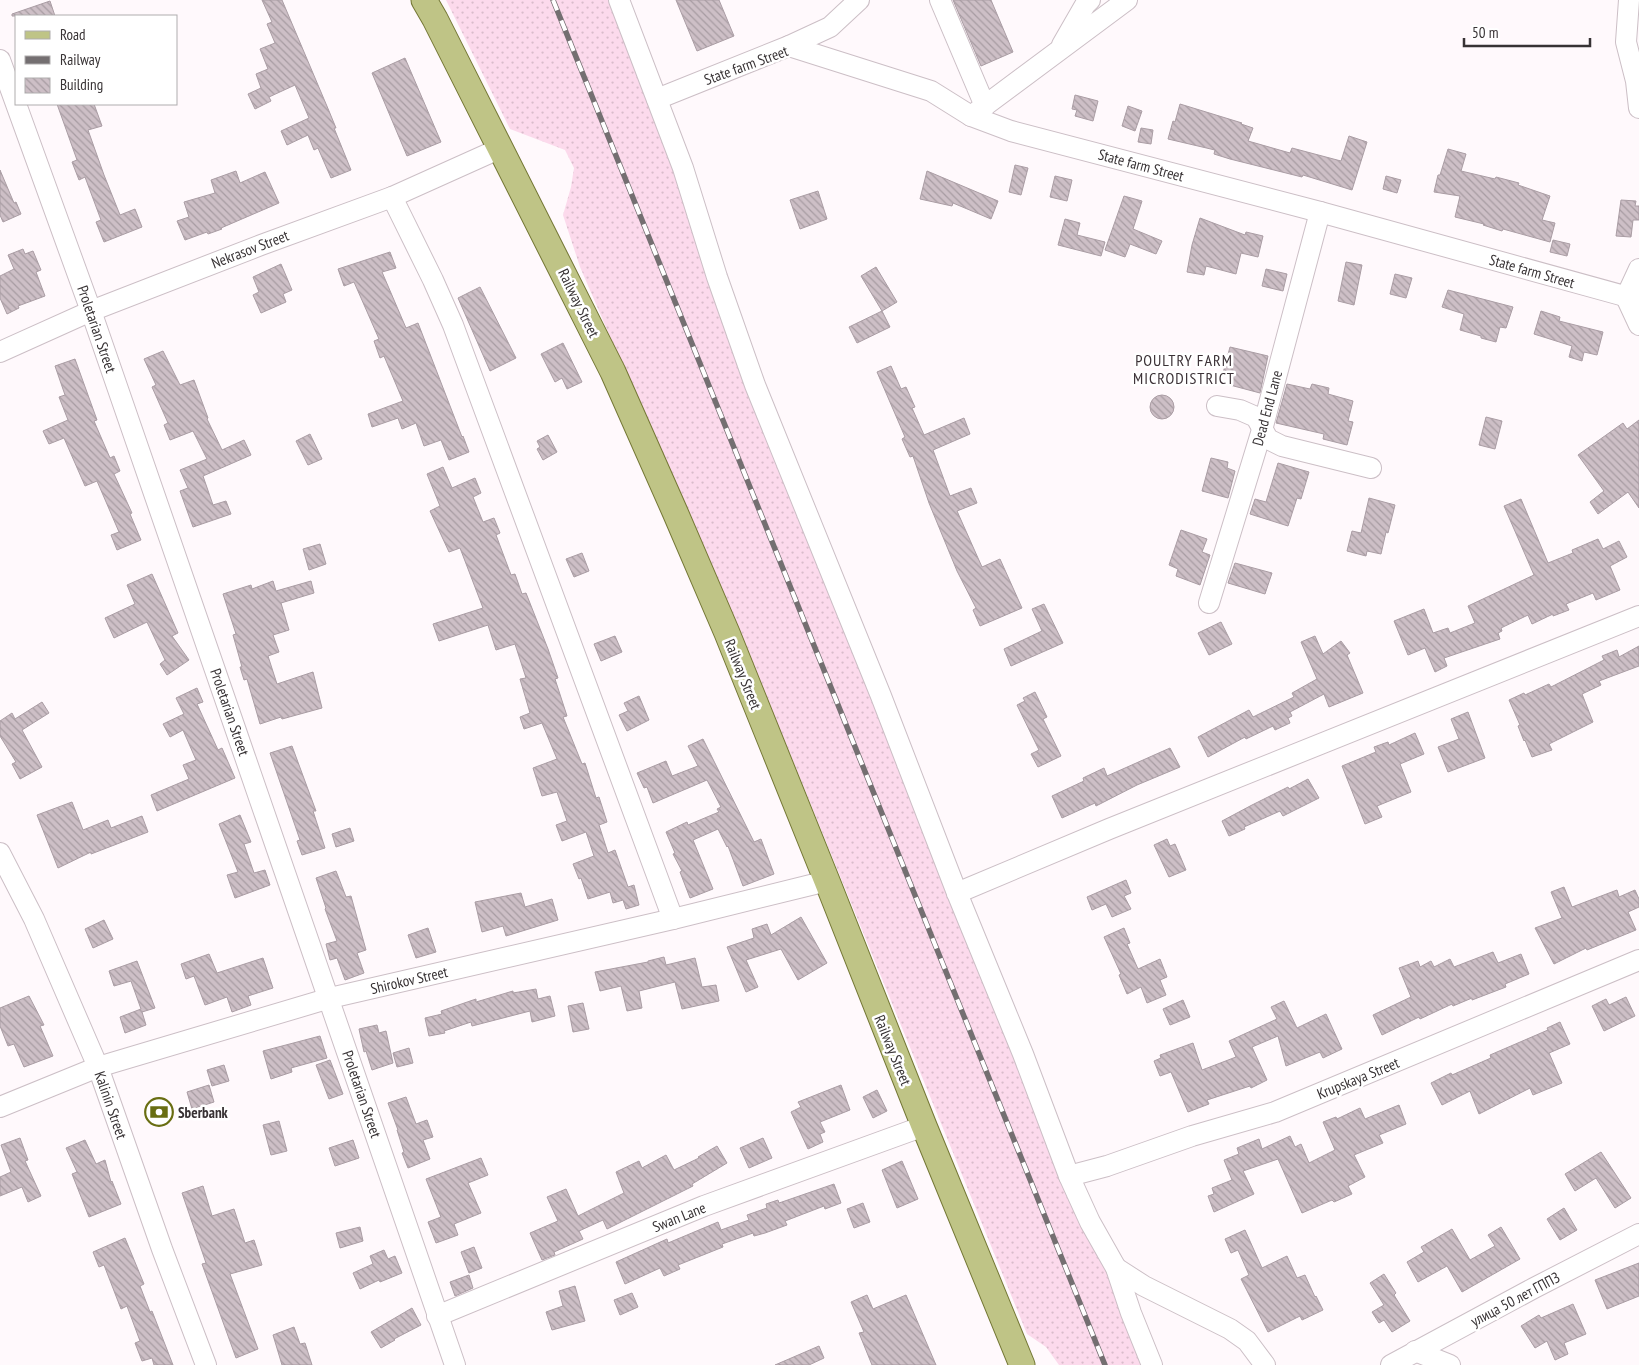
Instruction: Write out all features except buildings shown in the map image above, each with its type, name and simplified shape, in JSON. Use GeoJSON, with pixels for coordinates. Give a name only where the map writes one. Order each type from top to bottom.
{"type":"FeatureCollection","features":[{"type":"Feature","properties":{"kind":"main road","name":"Railway Street"},"geometry":{"type":"LineString","coordinates":[[424,0],[501,148],[613,372],[640,432],[727,634],[1022,1365]]}},
{"type":"Feature","properties":{"kind":"street"},"geometry":{"type":"LineString","coordinates":[[619,0],[683,168],[717,277],[755,384],[878,687],[957,893],[1023,1054],[1069,1176],[1090,1222],[1116,1268],[1131,1313],[1152,1365]]}},
{"type":"Feature","properties":{"kind":"street"},"geometry":{"type":"LineString","coordinates":[[789,46],[830,27],[859,0]]}},
{"type":"Feature","properties":{"kind":"street"},"geometry":{"type":"LineString","coordinates":[[940,0],[978,111],[1127,0]]}},
{"type":"Feature","properties":{"kind":"street"},"geometry":{"type":"LineString","coordinates":[[1058,51],[1085,5],[1090,0]]}},
{"type":"Feature","properties":{"kind":"street"},"geometry":{"type":"LineString","coordinates":[[1629,0],[1626,42],[1636,81],[1639,108]]}},
{"type":"Feature","properties":{"kind":"street","name":"State farm Street"},"geometry":{"type":"LineString","coordinates":[[657,99],[789,46],[931,91],[978,111],[1011,131],[1320,212],[1632,298]]}},
{"type":"Feature","properties":{"kind":"street","name":"Proletarian Street"},"geometry":{"type":"LineString","coordinates":[[0,60],[15,101]]}},
{"type":"Feature","properties":{"kind":"street","name":"Proletarian Street"},"geometry":{"type":"LineString","coordinates":[[16,105],[91,311],[330,998],[455,1365]]}},
{"type":"Feature","properties":{"kind":"street","name":"Nekrasov Street"},"geometry":{"type":"LineString","coordinates":[[0,352],[91,311],[261,245],[392,197],[501,148]]}},
{"type":"Feature","properties":{"kind":"street"},"geometry":{"type":"LineString","coordinates":[[392,197],[453,325],[673,919]]}},
{"type":"Feature","properties":{"kind":"street","name":"Dead End Lane"},"geometry":{"type":"LineString","coordinates":[[1209,603],[1262,430],[1320,212]]}},
{"type":"Feature","properties":{"kind":"street"},"geometry":{"type":"LineString","coordinates":[[1639,270],[1632,298],[1639,325]]}},
{"type":"Feature","properties":{"kind":"street"},"geometry":{"type":"LineString","coordinates":[[1218,406],[1240,410],[1256,417],[1268,439],[1282,446],[1371,468]]}},
{"type":"Feature","properties":{"kind":"street"},"geometry":{"type":"LineString","coordinates":[[957,893],[1109,829],[1639,616]]}},
{"type":"Feature","properties":{"kind":"street","name":"Kalinin Street"},"geometry":{"type":"LineString","coordinates":[[0,853],[34,919],[98,1067],[162,1249],[206,1365]]}},
{"type":"Feature","properties":{"kind":"street","name":"Shirokov Street"},"geometry":{"type":"LineString","coordinates":[[0,1107],[98,1067],[330,998],[673,919],[827,881]]}},
{"type":"Feature","properties":{"kind":"street","name":"Krupskaya Street"},"geometry":{"type":"LineString","coordinates":[[1069,1176],[1107,1166],[1192,1136],[1275,1112],[1639,960]]}},
{"type":"Feature","properties":{"kind":"street","name":"Swan Lane"},"geometry":{"type":"LineString","coordinates":[[438,1316],[704,1206],[924,1126]]}},
{"type":"Feature","properties":{"kind":"street","name":"улица 50 лет ГППЗ"},"geometry":{"type":"LineString","coordinates":[[1391,1365],[1639,1234]]}},
{"type":"Feature","properties":{"kind":"street"},"geometry":{"type":"LineString","coordinates":[[1116,1268],[1144,1286],[1230,1329],[1247,1341],[1265,1365]]}},
{"type":"Feature","properties":{"kind":"street"},"geometry":{"type":"LineString","coordinates":[[1415,1351],[1450,1365]]}},
{"type":"Feature","properties":{"kind":"shaded area"},"geometry":{"type":"Polygon","coordinates":[[[446,0],[619,0],[717,277],[1152,1365],[1059,1365],[1046,1347],[1027,1334],[789,751],[580,267],[563,215],[574,168],[565,150],[510,129],[446,0]]]}},
{"type":"Feature","properties":{"kind":"railway"},"geometry":{"type":"LineString","coordinates":[[553,0],[1105,1365]]}},
{"type":"Feature","properties":{"kind":"place","name":"Sberbank"},"geometry":{"type":"Point","coordinates":[159,1112]}},
{"type":"Feature","properties":{"kind":"district","name":"POULTRY FARM MICRODISTRICT"},"geometry":{"type":"Point","coordinates":[1184,369]}}]}
